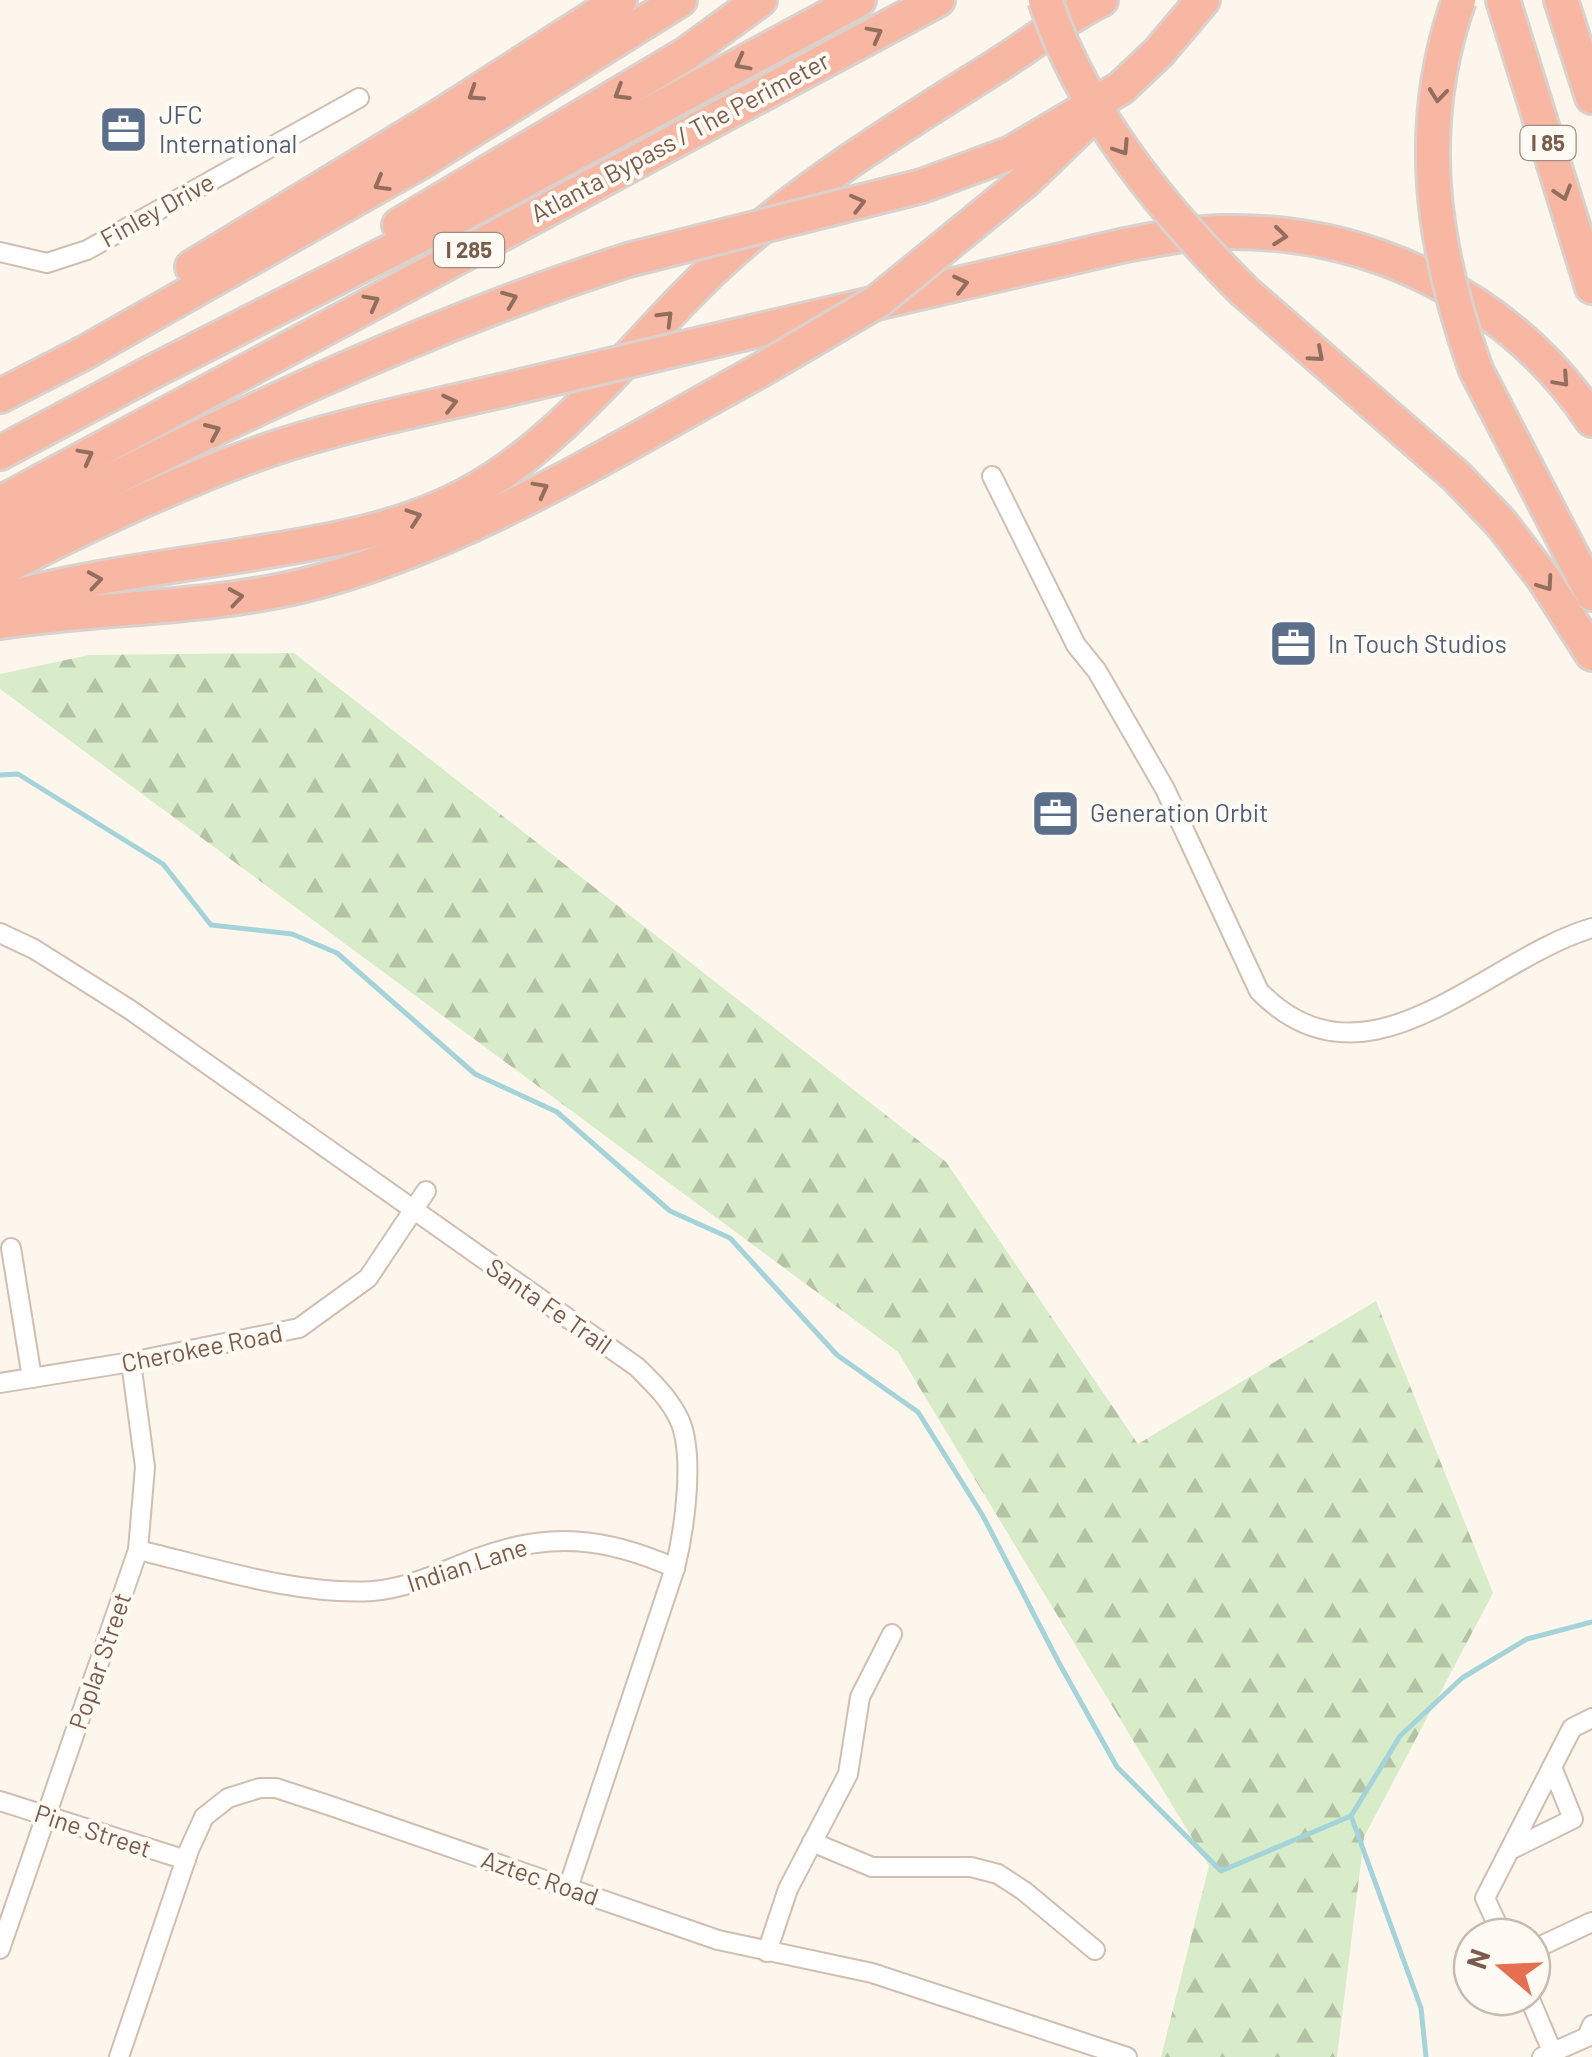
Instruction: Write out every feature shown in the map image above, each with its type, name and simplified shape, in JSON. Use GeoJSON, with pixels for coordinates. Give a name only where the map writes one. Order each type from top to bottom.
{"type":"FeatureCollection","features":[{"type":"Feature","properties":{"kind":"highway"},"geometry":{"type":"LineString","coordinates":[[552,78],[658,0]]}},
{"type":"Feature","properties":{"kind":"highway"},"geometry":{"type":"LineString","coordinates":[[0,396],[84,353],[426,158],[680,0]]}},
{"type":"Feature","properties":{"kind":"highway"},"geometry":{"type":"LineString","coordinates":[[150,373],[686,54],[760,0]]}},
{"type":"Feature","properties":{"kind":"highway","name":"Atlanta Bypass / The Perimeter"},"geometry":{"type":"LineString","coordinates":[[0,453],[465,213],[859,0]]}},
{"type":"Feature","properties":{"kind":"highway","name":"Atlanta Bypass / The Perimeter"},"geometry":{"type":"LineString","coordinates":[[0,503],[938,0]]}},
{"type":"Feature","properties":{"kind":"highway"},"geometry":{"type":"LineString","coordinates":[[1045,0],[1092,103],[1142,178],[1189,236],[1244,291],[1456,476],[1501,523],[1544,579],[1592,654]]}},
{"type":"Feature","properties":{"kind":"highway"},"geometry":{"type":"LineString","coordinates":[[924,110],[1054,0]]}},
{"type":"Feature","properties":{"kind":"highway"},"geometry":{"type":"LineString","coordinates":[[0,600],[56,586],[350,537],[421,515],[466,495],[512,464],[562,422],[731,253],[790,204],[924,110],[1069,15],[1101,0]]}},
{"type":"Feature","properties":{"kind":"highway"},"geometry":{"type":"LineString","coordinates":[[0,622],[102,609],[207,602],[296,587],[352,572],[479,523],[852,319],[908,278],[1025,180],[1159,52],[1203,0]]}},
{"type":"Feature","properties":{"kind":"highway"},"geometry":{"type":"LineString","coordinates":[[1459,0],[1440,71],[1433,166],[1436,232],[1455,312],[1476,370],[1592,594]]}},
{"type":"Feature","properties":{"kind":"highway","name":"I 85"},"geometry":{"type":"LineString","coordinates":[[1503,0],[1592,287]]}},
{"type":"Feature","properties":{"kind":"highway","name":"I 85"},"geometry":{"type":"LineString","coordinates":[[1562,0],[1592,97]]}},
{"type":"Feature","properties":{"kind":"highway"},"geometry":{"type":"LineString","coordinates":[[0,384],[443,114],[618,1]]}},
{"type":"Feature","properties":{"kind":"highway"},"geometry":{"type":"LineString","coordinates":[[0,536],[140,464],[529,292],[628,260],[922,186],[1010,153],[1121,88]]}},
{"type":"Feature","properties":{"kind":"highway"},"geometry":{"type":"LineString","coordinates":[[0,570],[120,510],[245,458],[340,429],[1172,236],[1281,234],[1338,244],[1394,261],[1467,297],[1494,315],[1536,351],[1592,420]]}},
{"type":"Feature","properties":{"kind":"street","name":"Finley Drive"},"geometry":{"type":"LineString","coordinates":[[0,252],[47,263],[86,250],[359,98]]}},
{"type":"Feature","properties":{"kind":"street"},"geometry":{"type":"LineString","coordinates":[[992,476],[1076,644],[1097,671],[1165,789],[1259,991],[1278,1010],[1299,1024],[1334,1033],[1384,1029],[1438,1008],[1568,935],[1592,928]]}},
{"type":"Feature","properties":{"kind":"street","name":"Santa Fe Trail"},"geometry":{"type":"LineString","coordinates":[[0,934],[34,949],[129,1009],[637,1367],[667,1397],[682,1425],[686,1526],[568,1888]]}},
{"type":"Feature","properties":{"kind":"street","name":"Cherokee Road"},"geometry":{"type":"LineString","coordinates":[[0,1383],[131,1362],[299,1328],[368,1278],[426,1191]]}},
{"type":"Feature","properties":{"kind":"street"},"geometry":{"type":"LineString","coordinates":[[11,1248],[32,1378]]}},
{"type":"Feature","properties":{"kind":"street","name":"Poplar Street"},"geometry":{"type":"LineString","coordinates":[[0,1949],[138,1550],[145,1467],[131,1362]]}},
{"type":"Feature","properties":{"kind":"street","name":"Indian Lane"},"geometry":{"type":"LineString","coordinates":[[138,1550],[268,1580],[368,1591],[403,1588],[490,1553],[534,1541],[601,1542],[675,1568]]}},
{"type":"Feature","properties":{"kind":"street"},"geometry":{"type":"LineString","coordinates":[[767,1952],[788,1889],[848,1774],[860,1697],[892,1634]]}},
{"type":"Feature","properties":{"kind":"street"},"geometry":{"type":"LineString","coordinates":[[1494,1917],[1485,1898],[1572,1728],[1592,1718]]}},
{"type":"Feature","properties":{"kind":"street"},"geometry":{"type":"LineString","coordinates":[[1509,1850],[1573,1819],[1552,1767]]}},
{"type":"Feature","properties":{"kind":"street","name":"Aztec Road"},"geometry":{"type":"LineString","coordinates":[[118,2057],[204,1817],[228,1798],[260,1788],[276,1788],[718,1940],[872,1972],[1127,2057]]}},
{"type":"Feature","properties":{"kind":"street","name":"Pine Street"},"geometry":{"type":"LineString","coordinates":[[0,1800],[186,1860]]}},
{"type":"Feature","properties":{"kind":"street"},"geometry":{"type":"LineString","coordinates":[[812,1842],[872,1868],[971,1866],[998,1874],[1024,1890],[1095,1950]]}},
{"type":"Feature","properties":{"kind":"street"},"geometry":{"type":"LineString","coordinates":[[1552,1941],[1592,1922]]}},
{"type":"Feature","properties":{"kind":"street"},"geometry":{"type":"LineString","coordinates":[[1535,2017],[1547,2054],[1590,2036]]}},
{"type":"Feature","properties":{"kind":"green space"},"geometry":{"type":"Polygon","coordinates":[[[294,653],[946,1162],[1138,1444],[1376,1301],[1493,1593],[1364,1837],[1337,2057],[1161,2057],[1209,1866],[898,1352],[0,689],[0,674],[89,655],[294,653]]]}},
{"type":"Feature","properties":{"kind":"waterway"},"geometry":{"type":"LineString","coordinates":[[0,775],[18,774],[163,864],[211,925],[292,934],[337,953],[475,1074],[557,1112],[670,1211],[730,1238],[837,1355],[918,1412],[983,1516],[1117,1767],[1221,1871],[1351,1816],[1400,1736],[1462,1678],[1527,1639],[1592,1622]]}},
{"type":"Feature","properties":{"kind":"waterway"},"geometry":{"type":"LineString","coordinates":[[1351,1816],[1421,2008],[1426,2057]]}},
{"type":"Feature","properties":{"kind":"place","name":"JFC International"},"geometry":{"type":"Point","coordinates":[124,129]}},
{"type":"Feature","properties":{"kind":"place","name":"In Touch Studios"},"geometry":{"type":"Point","coordinates":[1293,644]}},
{"type":"Feature","properties":{"kind":"place","name":"Generation Orbit"},"geometry":{"type":"Point","coordinates":[1055,813]}}]}
